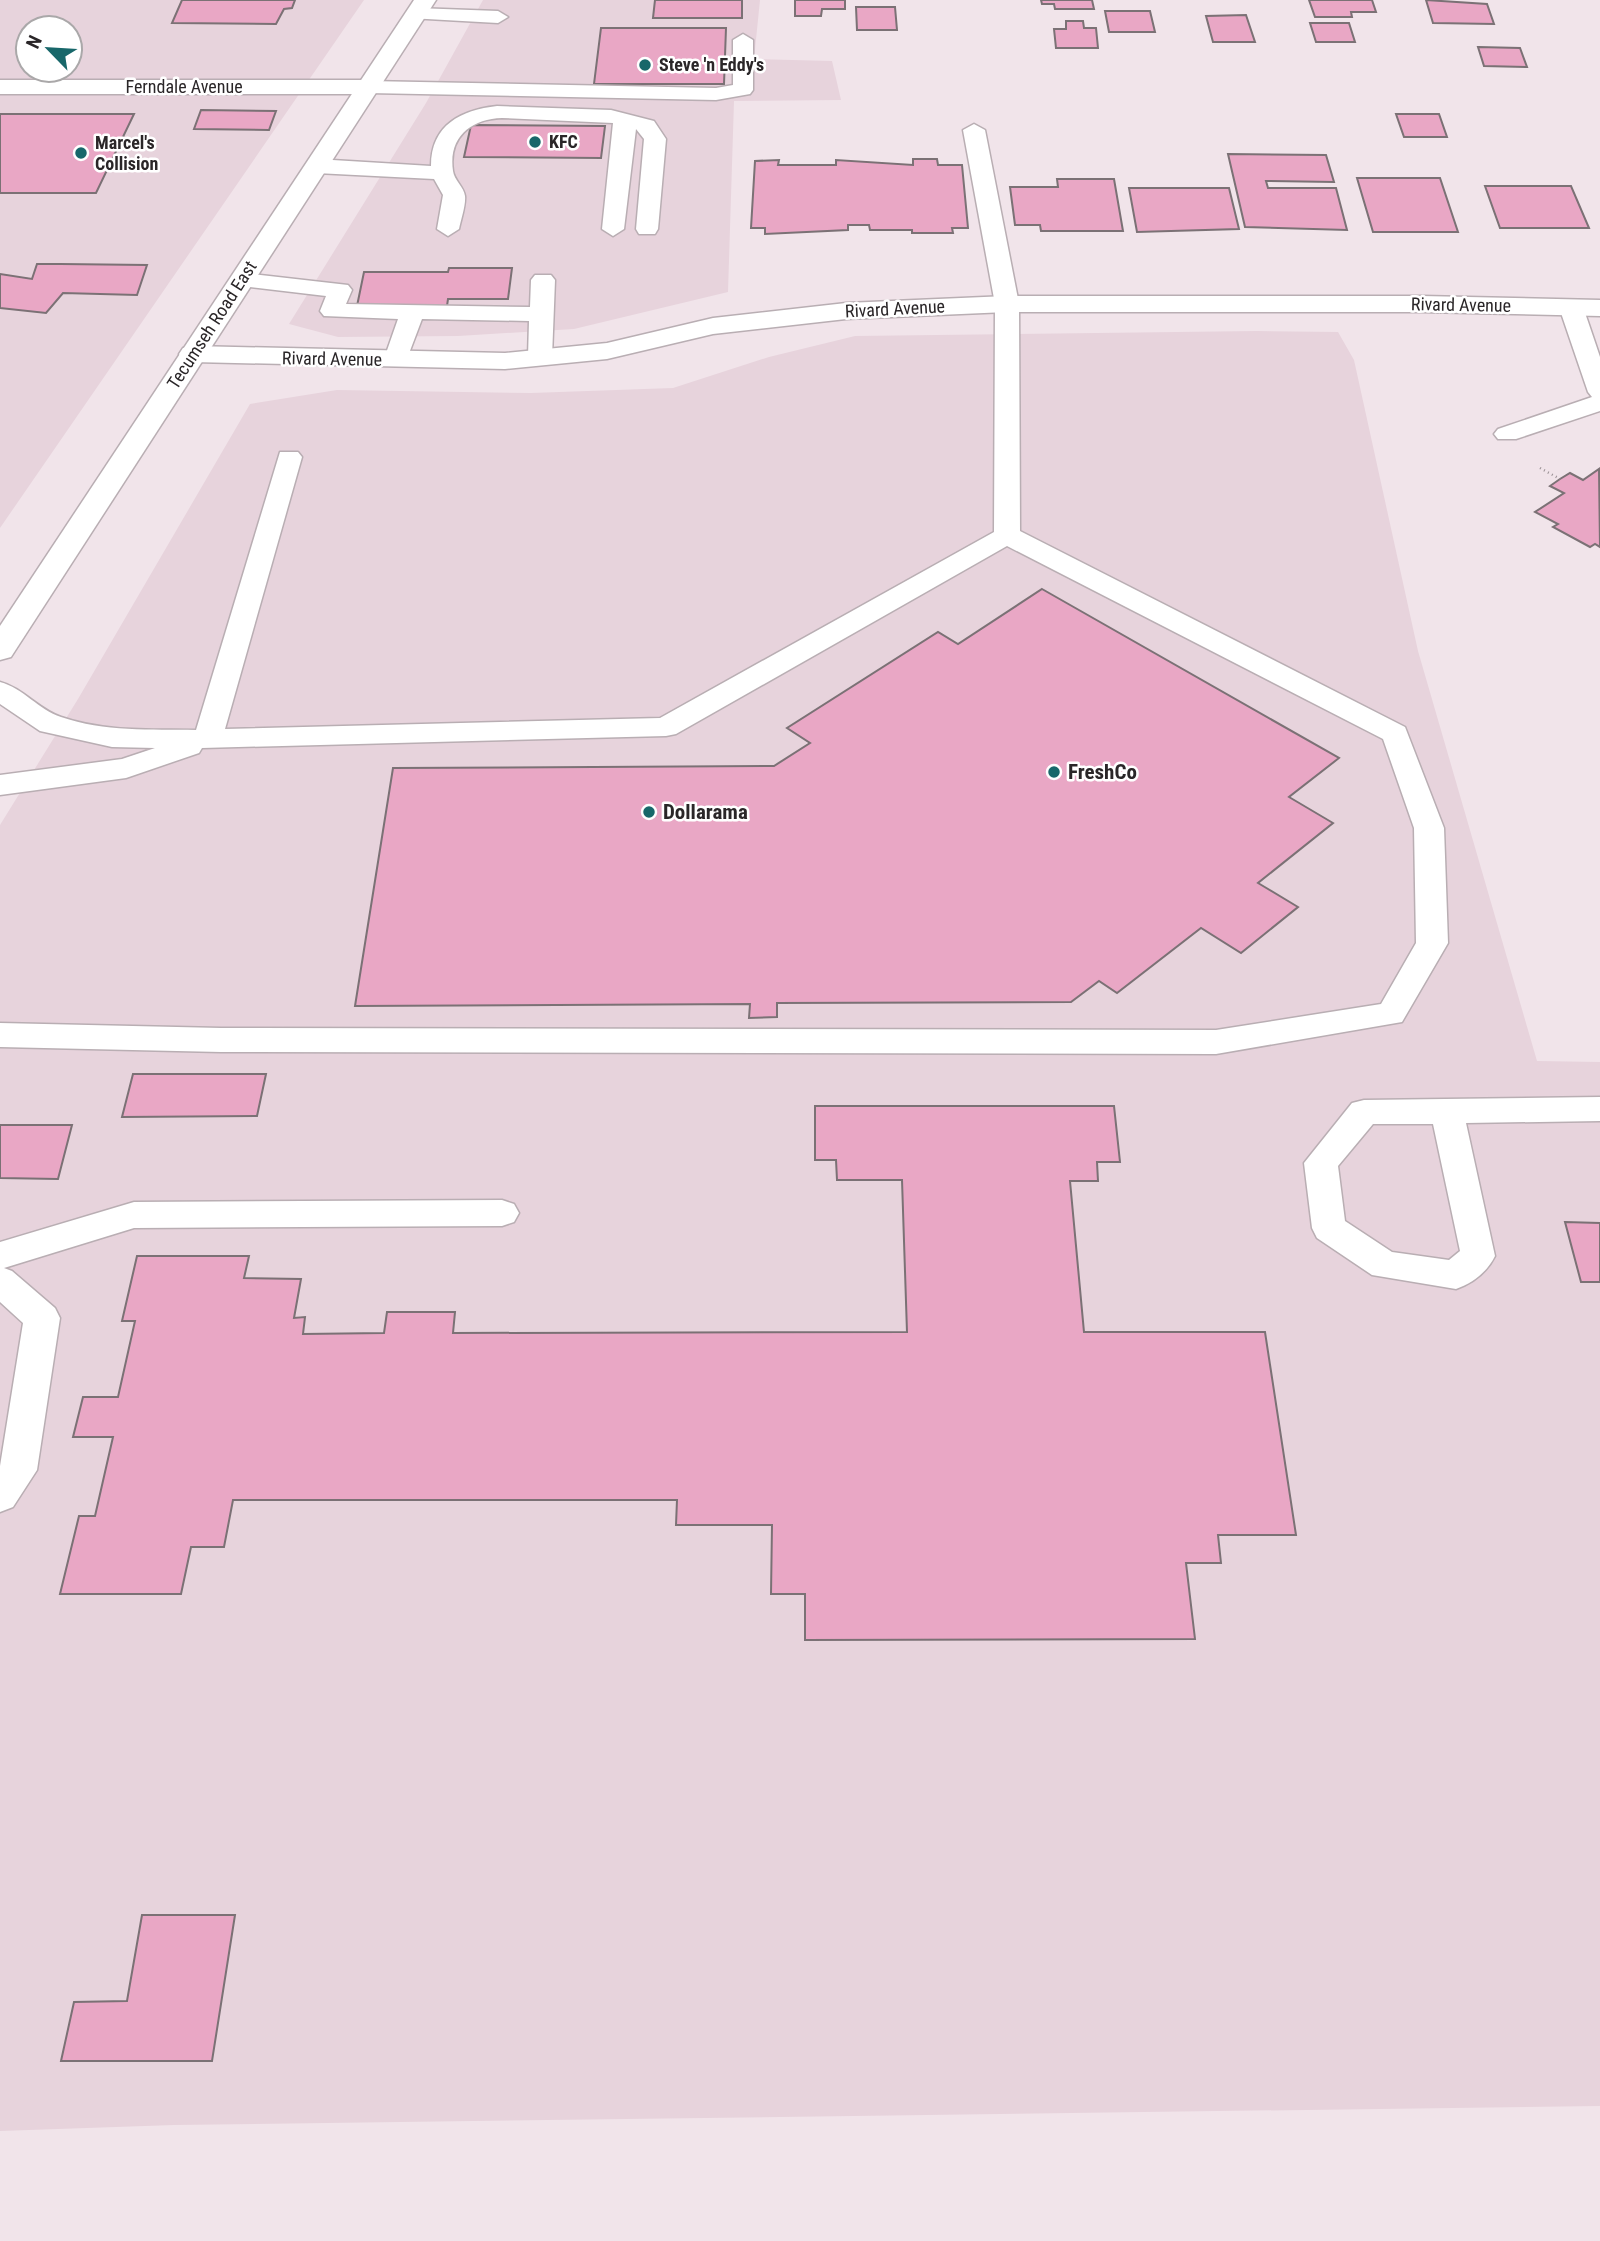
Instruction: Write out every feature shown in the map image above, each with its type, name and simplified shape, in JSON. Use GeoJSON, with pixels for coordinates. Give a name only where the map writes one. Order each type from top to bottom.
{"type":"FeatureCollection","features":[{"type":"Feature","properties":{"kind":"street","name":"Tecumseh Road East"},"geometry":{"type":"LineString","coordinates":[[0,650],[420,7]]}},
{"type":"Feature","properties":{"kind":"street","name":"Ferndale Avenue"},"geometry":{"type":"LineString","coordinates":[[0,87],[368,86]]}},
{"type":"Feature","properties":{"kind":"street","name":"Rivard Avenue"},"geometry":{"type":"LineString","coordinates":[[193,354],[274,358],[505,361],[607,351],[713,326],[832,312],[1007,304],[1600,308]]}},
{"type":"Feature","properties":{"kind":"lane"},"geometry":{"type":"LineString","coordinates":[[420,7],[498,17]]}},
{"type":"Feature","properties":{"kind":"lane"},"geometry":{"type":"LineString","coordinates":[[368,86],[716,94],[743,90],[743,40]]}},
{"type":"Feature","properties":{"kind":"lane"},"geometry":{"type":"LineString","coordinates":[[448,229],[454,195],[442,173],[440,153],[452,128],[470,116],[498,112],[537,116],[595,114],[645,124],[651,128],[655,139],[647,229]]}},
{"type":"Feature","properties":{"kind":"lane"},"geometry":{"type":"LineString","coordinates":[[613,229],[626,127],[621,118]]}},
{"type":"Feature","properties":{"kind":"lane"},"geometry":{"type":"LineString","coordinates":[[974,130],[1007,304],[1007,535]]}},
{"type":"Feature","properties":{"kind":"lane"},"geometry":{"type":"LineString","coordinates":[[316,166],[442,173]]}},
{"type":"Feature","properties":{"kind":"lane"},"geometry":{"type":"LineString","coordinates":[[242,280],[340,290],[332,311],[541,314]]}},
{"type":"Feature","properties":{"kind":"lane"},"geometry":{"type":"LineString","coordinates":[[540,357],[543,280]]}},
{"type":"Feature","properties":{"kind":"lane"},"geometry":{"type":"LineString","coordinates":[[1571,307],[1600,392]]}},
{"type":"Feature","properties":{"kind":"lane"},"geometry":{"type":"LineString","coordinates":[[396,359],[412,314]]}},
{"type":"Feature","properties":{"kind":"lane"},"geometry":{"type":"LineString","coordinates":[[1507,435],[1600,403]]}},
{"type":"Feature","properties":{"kind":"lane"},"geometry":{"type":"LineString","coordinates":[[208,739],[289,457]]}},
{"type":"Feature","properties":{"kind":"lane"},"geometry":{"type":"LineString","coordinates":[[0,691],[50,724],[112,738],[208,739],[666,727],[1007,535]]}},
{"type":"Feature","properties":{"kind":"lane"},"geometry":{"type":"LineString","coordinates":[[0,1035],[221,1041],[1216,1042],[1391,1014],[1432,943],[1429,828],[1395,734],[1007,535]]}},
{"type":"Feature","properties":{"kind":"lane"},"geometry":{"type":"LineString","coordinates":[[0,785],[126,768],[208,739]]}},
{"type":"Feature","properties":{"kind":"lane"},"geometry":{"type":"LineString","coordinates":[[1447,1111],[1478,1256],[1456,1275],[1384,1265],[1329,1227],[1321,1163],[1364,1112],[1600,1109]]}},
{"type":"Feature","properties":{"kind":"lane"},"geometry":{"type":"LineString","coordinates":[[0,1256],[134,1214],[502,1213]]}},
{"type":"Feature","properties":{"kind":"lane"},"geometry":{"type":"LineString","coordinates":[[0,1281],[43,1318],[18,1470],[0,1496]]}},
{"type":"Feature","properties":{"kind":"shaded area"},"geometry":{"type":"Polygon","coordinates":[[[0,0],[364,0],[0,528],[0,0]]]}},
{"type":"Feature","properties":{"kind":"shaded area"},"geometry":{"type":"Polygon","coordinates":[[[483,0],[760,0],[754,59],[832,61],[841,100],[734,101],[728,292],[574,329],[458,336],[338,337],[289,324],[426,103],[483,0]]]}},
{"type":"Feature","properties":{"kind":"shaded area"},"geometry":{"type":"Polygon","coordinates":[[[1338,332],[1354,360],[1418,651],[1537,1061],[1600,1062],[1600,2106],[174,2125],[0,2131],[0,825],[78,699],[250,404],[337,390],[531,393],[673,388],[769,357],[855,336],[1338,332]]]}},
{"type":"Feature","properties":{"kind":"building"},"geometry":{"type":"Polygon","coordinates":[[[182,0],[295,0],[292,8],[284,9],[276,24],[172,23],[182,0]]]}},
{"type":"Feature","properties":{"kind":"building"},"geometry":{"type":"Polygon","coordinates":[[[655,0],[742,0],[742,18],[653,18],[655,0]]]}},
{"type":"Feature","properties":{"kind":"building"},"geometry":{"type":"Polygon","coordinates":[[[795,0],[845,0],[845,9],[822,9],[821,16],[795,16],[795,0]]]}},
{"type":"Feature","properties":{"kind":"building"},"geometry":{"type":"Polygon","coordinates":[[[1041,0],[1092,0],[1094,9],[1055,9],[1054,4],[1042,4],[1041,0]]]}},
{"type":"Feature","properties":{"kind":"building"},"geometry":{"type":"Polygon","coordinates":[[[1309,0],[1372,0],[1376,12],[1351,12],[1352,17],[1315,17],[1309,0]]]}},
{"type":"Feature","properties":{"kind":"building"},"geometry":{"type":"Polygon","coordinates":[[[1426,0],[1487,4],[1494,24],[1433,23],[1426,0]]]}},
{"type":"Feature","properties":{"kind":"building"},"geometry":{"type":"Polygon","coordinates":[[[856,7],[895,7],[897,30],[857,30],[856,7]]]}},
{"type":"Feature","properties":{"kind":"building"},"geometry":{"type":"Polygon","coordinates":[[[1105,11],[1150,11],[1155,32],[1109,32],[1105,11]]]}},
{"type":"Feature","properties":{"kind":"building"},"geometry":{"type":"Polygon","coordinates":[[[1246,15],[1255,42],[1213,42],[1206,16],[1246,15]]]}},
{"type":"Feature","properties":{"kind":"building"},"geometry":{"type":"Polygon","coordinates":[[[1066,21],[1083,21],[1084,28],[1096,28],[1098,48],[1056,48],[1054,29],[1066,29],[1066,21]]]}},
{"type":"Feature","properties":{"kind":"building"},"geometry":{"type":"Polygon","coordinates":[[[1310,23],[1349,23],[1355,42],[1316,42],[1310,23]]]}},
{"type":"Feature","properties":{"kind":"building"},"geometry":{"type":"Polygon","coordinates":[[[601,28],[726,28],[724,84],[594,84],[601,28]]]}},
{"type":"Feature","properties":{"kind":"building"},"geometry":{"type":"Polygon","coordinates":[[[1478,47],[1520,48],[1527,67],[1484,66],[1478,47]]]}},
{"type":"Feature","properties":{"kind":"building"},"geometry":{"type":"Polygon","coordinates":[[[201,110],[276,111],[269,130],[194,129],[201,110]]]}},
{"type":"Feature","properties":{"kind":"building"},"geometry":{"type":"Polygon","coordinates":[[[0,114],[134,114],[96,193],[0,193],[0,114]]]}},
{"type":"Feature","properties":{"kind":"building"},"geometry":{"type":"Polygon","coordinates":[[[1396,114],[1439,114],[1447,137],[1404,137],[1396,114]]]}},
{"type":"Feature","properties":{"kind":"building","name":"KFC"},"geometry":{"type":"Polygon","coordinates":[[[471,125],[605,126],[601,158],[464,157],[471,125]]]}},
{"type":"Feature","properties":{"kind":"building"},"geometry":{"type":"Polygon","coordinates":[[[1228,154],[1326,155],[1334,182],[1266,181],[1268,188],[1336,188],[1347,230],[1245,227],[1228,154]]]}},
{"type":"Feature","properties":{"kind":"building"},"geometry":{"type":"Polygon","coordinates":[[[913,159],[937,159],[938,165],[962,165],[968,228],[952,228],[953,233],[912,233],[912,230],[870,230],[869,225],[848,225],[848,230],[765,234],[765,228],[751,228],[755,161],[779,160],[778,165],[836,165],[836,160],[913,165],[913,159]]]}},
{"type":"Feature","properties":{"kind":"building"},"geometry":{"type":"Polygon","coordinates":[[[1357,178],[1440,178],[1458,232],[1373,232],[1357,178]]]}},
{"type":"Feature","properties":{"kind":"building"},"geometry":{"type":"Polygon","coordinates":[[[1057,179],[1114,179],[1123,231],[1041,231],[1040,225],[1015,225],[1010,187],[1058,187],[1057,179]]]}},
{"type":"Feature","properties":{"kind":"building"},"geometry":{"type":"Polygon","coordinates":[[[1485,186],[1571,186],[1589,228],[1500,228],[1485,186]]]}},
{"type":"Feature","properties":{"kind":"building"},"geometry":{"type":"Polygon","coordinates":[[[1129,188],[1229,188],[1239,229],[1137,232],[1129,188]]]}},
{"type":"Feature","properties":{"kind":"building"},"geometry":{"type":"Polygon","coordinates":[[[37,264],[147,265],[137,295],[63,293],[46,313],[0,308],[0,274],[32,279],[37,264]]]}},
{"type":"Feature","properties":{"kind":"building"},"geometry":{"type":"Polygon","coordinates":[[[449,268],[512,268],[508,299],[448,299],[447,306],[357,306],[364,272],[448,272],[449,268]]]}},
{"type":"Feature","properties":{"kind":"building"},"geometry":{"type":"Polygon","coordinates":[[[1599,469],[1600,547],[1595,544],[1590,547],[1553,527],[1558,524],[1535,512],[1564,493],[1550,486],[1560,479],[1570,473],[1583,480],[1599,469]]]}},
{"type":"Feature","properties":{"kind":"building"},"geometry":{"type":"Polygon","coordinates":[[[1042,589],[1339,758],[1289,797],[1333,823],[1258,883],[1298,907],[1241,953],[1201,928],[1117,993],[1099,981],[1071,1002],[777,1003],[777,1017],[749,1018],[750,1004],[355,1006],[393,768],[774,766],[810,743],[787,728],[938,632],[958,644],[1042,589]]]}},
{"type":"Feature","properties":{"kind":"building"},"geometry":{"type":"Polygon","coordinates":[[[133,1074],[266,1074],[257,1116],[122,1117],[133,1074]]]}},
{"type":"Feature","properties":{"kind":"building"},"geometry":{"type":"Polygon","coordinates":[[[815,1106],[1114,1106],[1120,1162],[1097,1162],[1098,1181],[1070,1181],[1084,1332],[1265,1332],[1296,1535],[1218,1535],[1221,1563],[1186,1563],[1195,1639],[805,1640],[805,1594],[771,1594],[772,1525],[676,1525],[677,1500],[233,1500],[224,1547],[191,1547],[181,1594],[60,1594],[79,1516],[95,1516],[113,1437],[73,1437],[83,1397],[118,1397],[135,1321],[122,1321],[137,1256],[249,1256],[244,1278],[301,1279],[294,1318],[305,1317],[303,1334],[384,1333],[387,1312],[455,1312],[453,1333],[907,1332],[902,1180],[837,1180],[836,1160],[815,1160],[815,1106]]]}},
{"type":"Feature","properties":{"kind":"building"},"geometry":{"type":"Polygon","coordinates":[[[0,1125],[72,1125],[58,1179],[0,1178],[0,1125]]]}},
{"type":"Feature","properties":{"kind":"building"},"geometry":{"type":"Polygon","coordinates":[[[1565,1222],[1600,1223],[1600,1282],[1581,1282],[1565,1222]]]}},
{"type":"Feature","properties":{"kind":"building"},"geometry":{"type":"Polygon","coordinates":[[[142,1915],[235,1915],[212,2061],[61,2061],[74,2002],[127,2001],[142,1915]]]}},
{"type":"Feature","properties":{"kind":"place","name":"Steve 'n Eddy's"},"geometry":{"type":"Point","coordinates":[645,65]}},
{"type":"Feature","properties":{"kind":"place","name":"KFC"},"geometry":{"type":"Point","coordinates":[535,142]}},
{"type":"Feature","properties":{"kind":"place","name":"Marcel's Collision"},"geometry":{"type":"Point","coordinates":[81,153]}},
{"type":"Feature","properties":{"kind":"place","name":"FreshCo"},"geometry":{"type":"Point","coordinates":[1054,772]}},
{"type":"Feature","properties":{"kind":"place","name":"Dollarama"},"geometry":{"type":"Point","coordinates":[649,812]}}]}
